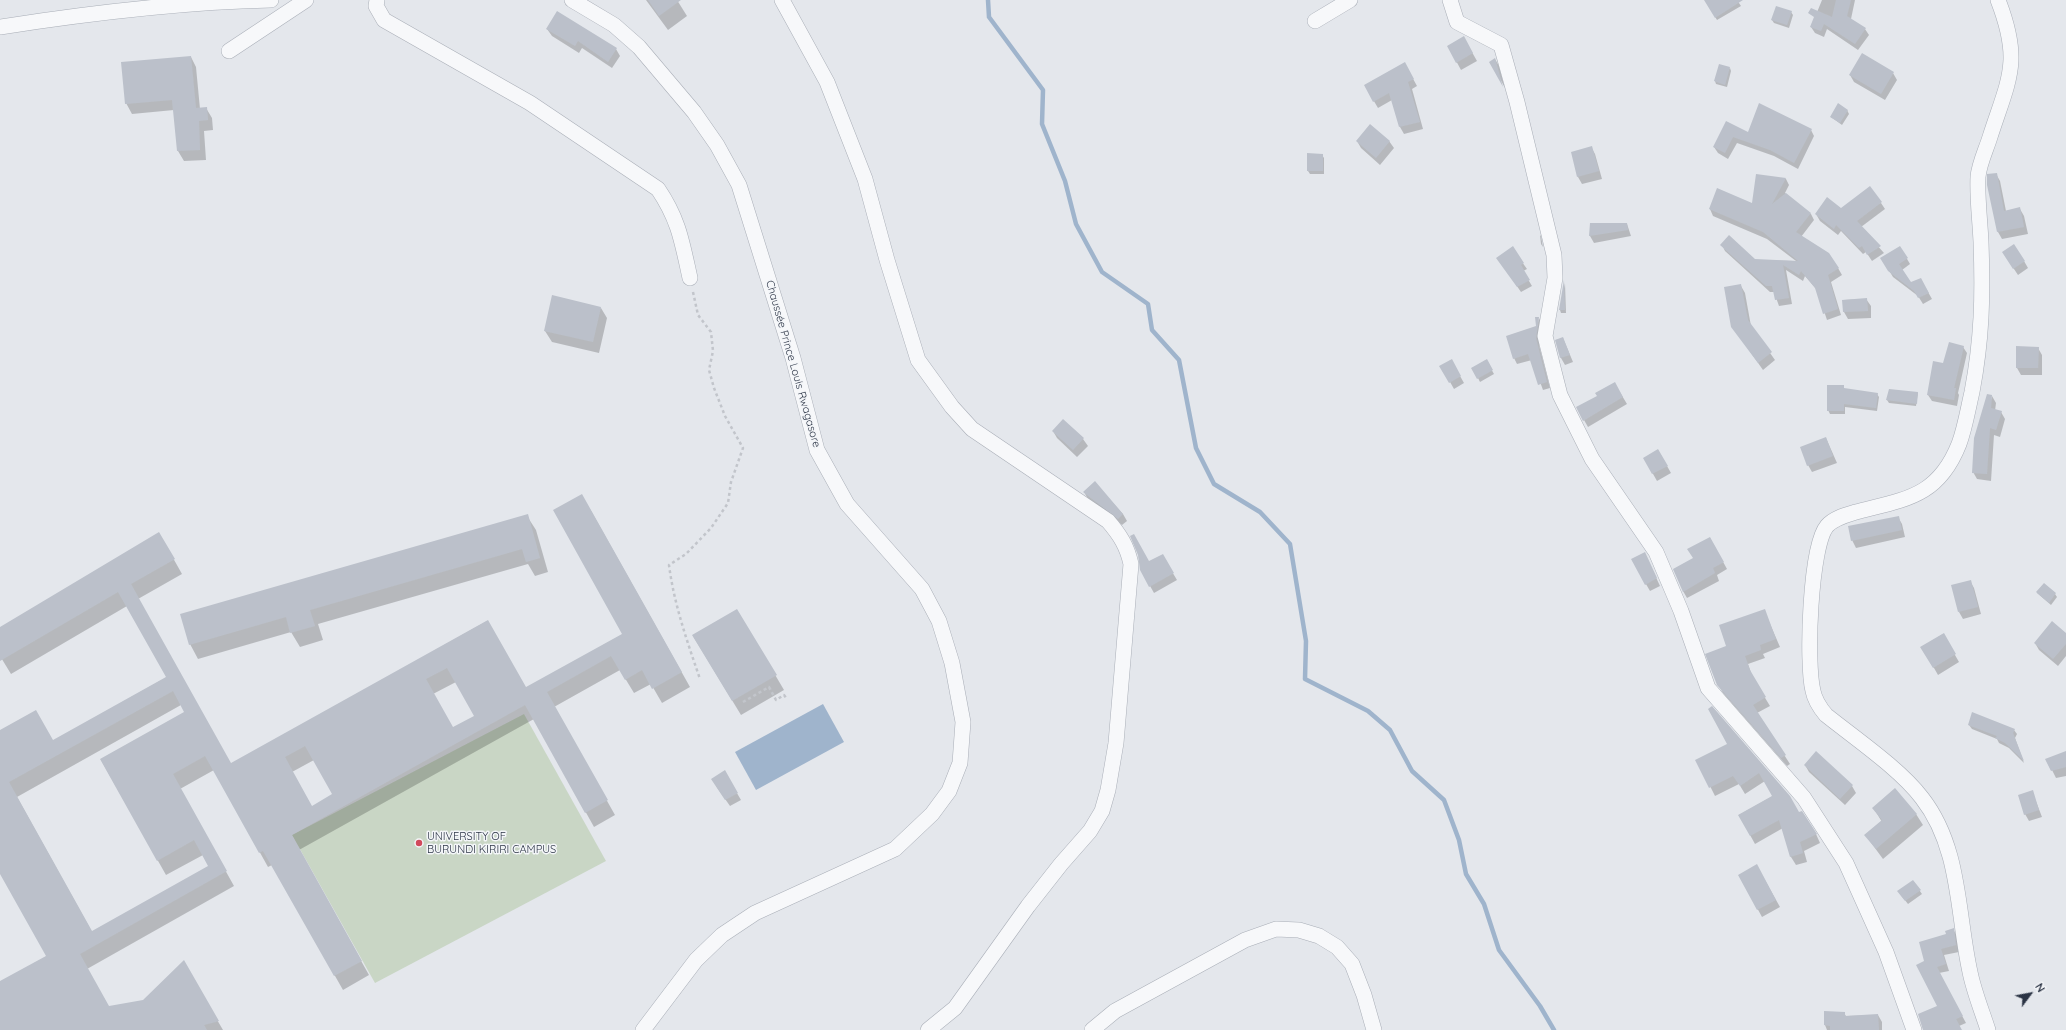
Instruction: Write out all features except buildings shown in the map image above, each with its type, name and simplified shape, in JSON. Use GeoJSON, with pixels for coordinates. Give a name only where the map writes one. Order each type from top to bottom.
{"type":"FeatureCollection","features":[{"type":"Feature","properties":{"kind":"street"},"geometry":{"type":"LineString","coordinates":[[0,27],[46,19],[187,4],[271,0]]}},
{"type":"Feature","properties":{"kind":"street"},"geometry":{"type":"LineString","coordinates":[[229,51],[306,0]]}},
{"type":"Feature","properties":{"kind":"street"},"geometry":{"type":"LineString","coordinates":[[377,0],[376,6],[378,13],[384,20],[530,103],[658,189],[670,207],[681,232],[690,278]]}},
{"type":"Feature","properties":{"kind":"street","name":"Chaussée Prince Louis Rwagasore"},"geometry":{"type":"LineString","coordinates":[[572,0],[614,25],[639,47],[694,112],[717,145],[739,185],[793,358],[817,450],[847,504],[864,526],[922,589],[939,621],[952,663],[963,722],[960,763],[949,791],[932,814],[895,849],[762,909],[722,935],[696,960],[643,1030]]}},
{"type":"Feature","properties":{"kind":"street"},"geometry":{"type":"LineString","coordinates":[[782,0],[827,82],[865,179],[887,260],[918,360],[947,401],[972,429],[1108,521],[1119,535],[1127,549],[1131,564],[1116,743],[1108,790],[1102,811],[1090,831],[1061,864],[1028,906],[955,1008],[928,1030]]}},
{"type":"Feature","properties":{"kind":"street"},"geometry":{"type":"LineString","coordinates":[[1315,21],[1350,0]]}},
{"type":"Feature","properties":{"kind":"street"},"geometry":{"type":"LineString","coordinates":[[1450,0],[1457,22],[1500,45],[1517,102],[1554,254],[1555,278],[1545,336],[1560,395],[1592,459],[1656,552],[1681,611],[1708,688],[1804,798],[1846,863],[1886,952],[1914,1030]]}},
{"type":"Feature","properties":{"kind":"street"},"geometry":{"type":"LineString","coordinates":[[1988,1030],[1970,972],[1963,918],[1952,859],[1937,822],[1923,799],[1910,784],[1826,715],[1818,706],[1813,690],[1810,669],[1812,590],[1821,535],[1828,524],[1842,516],[1917,495],[1934,484],[1947,467],[1959,444],[1968,408],[1980,337],[1982,306],[1979,173],[2007,89],[2011,67],[2012,47],[2007,24],[1998,0]]}},
{"type":"Feature","properties":{"kind":"street"},"geometry":{"type":"LineString","coordinates":[[1092,1030],[1115,1011],[1245,940],[1276,929],[1299,930],[1319,936],[1337,947],[1352,964],[1364,995],[1374,1030]]}},
{"type":"Feature","properties":{"kind":"path"},"geometry":{"type":"LineString","coordinates":[[690,278],[698,315],[711,332],[712,351],[709,370],[714,388],[725,416],[743,448],[731,482],[728,503],[711,528],[686,554],[669,565],[672,590],[681,626],[700,679]]}},
{"type":"Feature","properties":{"kind":"path"},"geometry":{"type":"LineString","coordinates":[[743,702],[769,687],[776,700],[784,695],[787,699]]}},
{"type":"Feature","properties":{"kind":"green space"},"geometry":{"type":"Polygon","coordinates":[[[524,714],[606,861],[375,983],[292,835],[524,714]]]}},
{"type":"Feature","properties":{"kind":"water"},"geometry":{"type":"Polygon","coordinates":[[[823,704],[844,742],[756,790],[735,752],[823,704]]]}},
{"type":"Feature","properties":{"kind":"waterway"},"geometry":{"type":"LineString","coordinates":[[988,0],[989,17],[1043,90],[1042,124],[1065,181],[1076,224],[1102,272],[1148,304],[1152,330],[1179,360],[1196,448],[1214,484],[1260,512],[1290,544],[1306,641],[1305,679],[1368,711],[1390,730],[1412,771],[1444,800],[1459,840],[1466,874],[1484,904],[1499,950],[1540,1006],[1554,1030]]}},
{"type":"Feature","properties":{"kind":"place","name":"UNIVERSITY OF BURUNDI KIRIRI CAMPUS"},"geometry":{"type":"Point","coordinates":[419,843]}}]}
